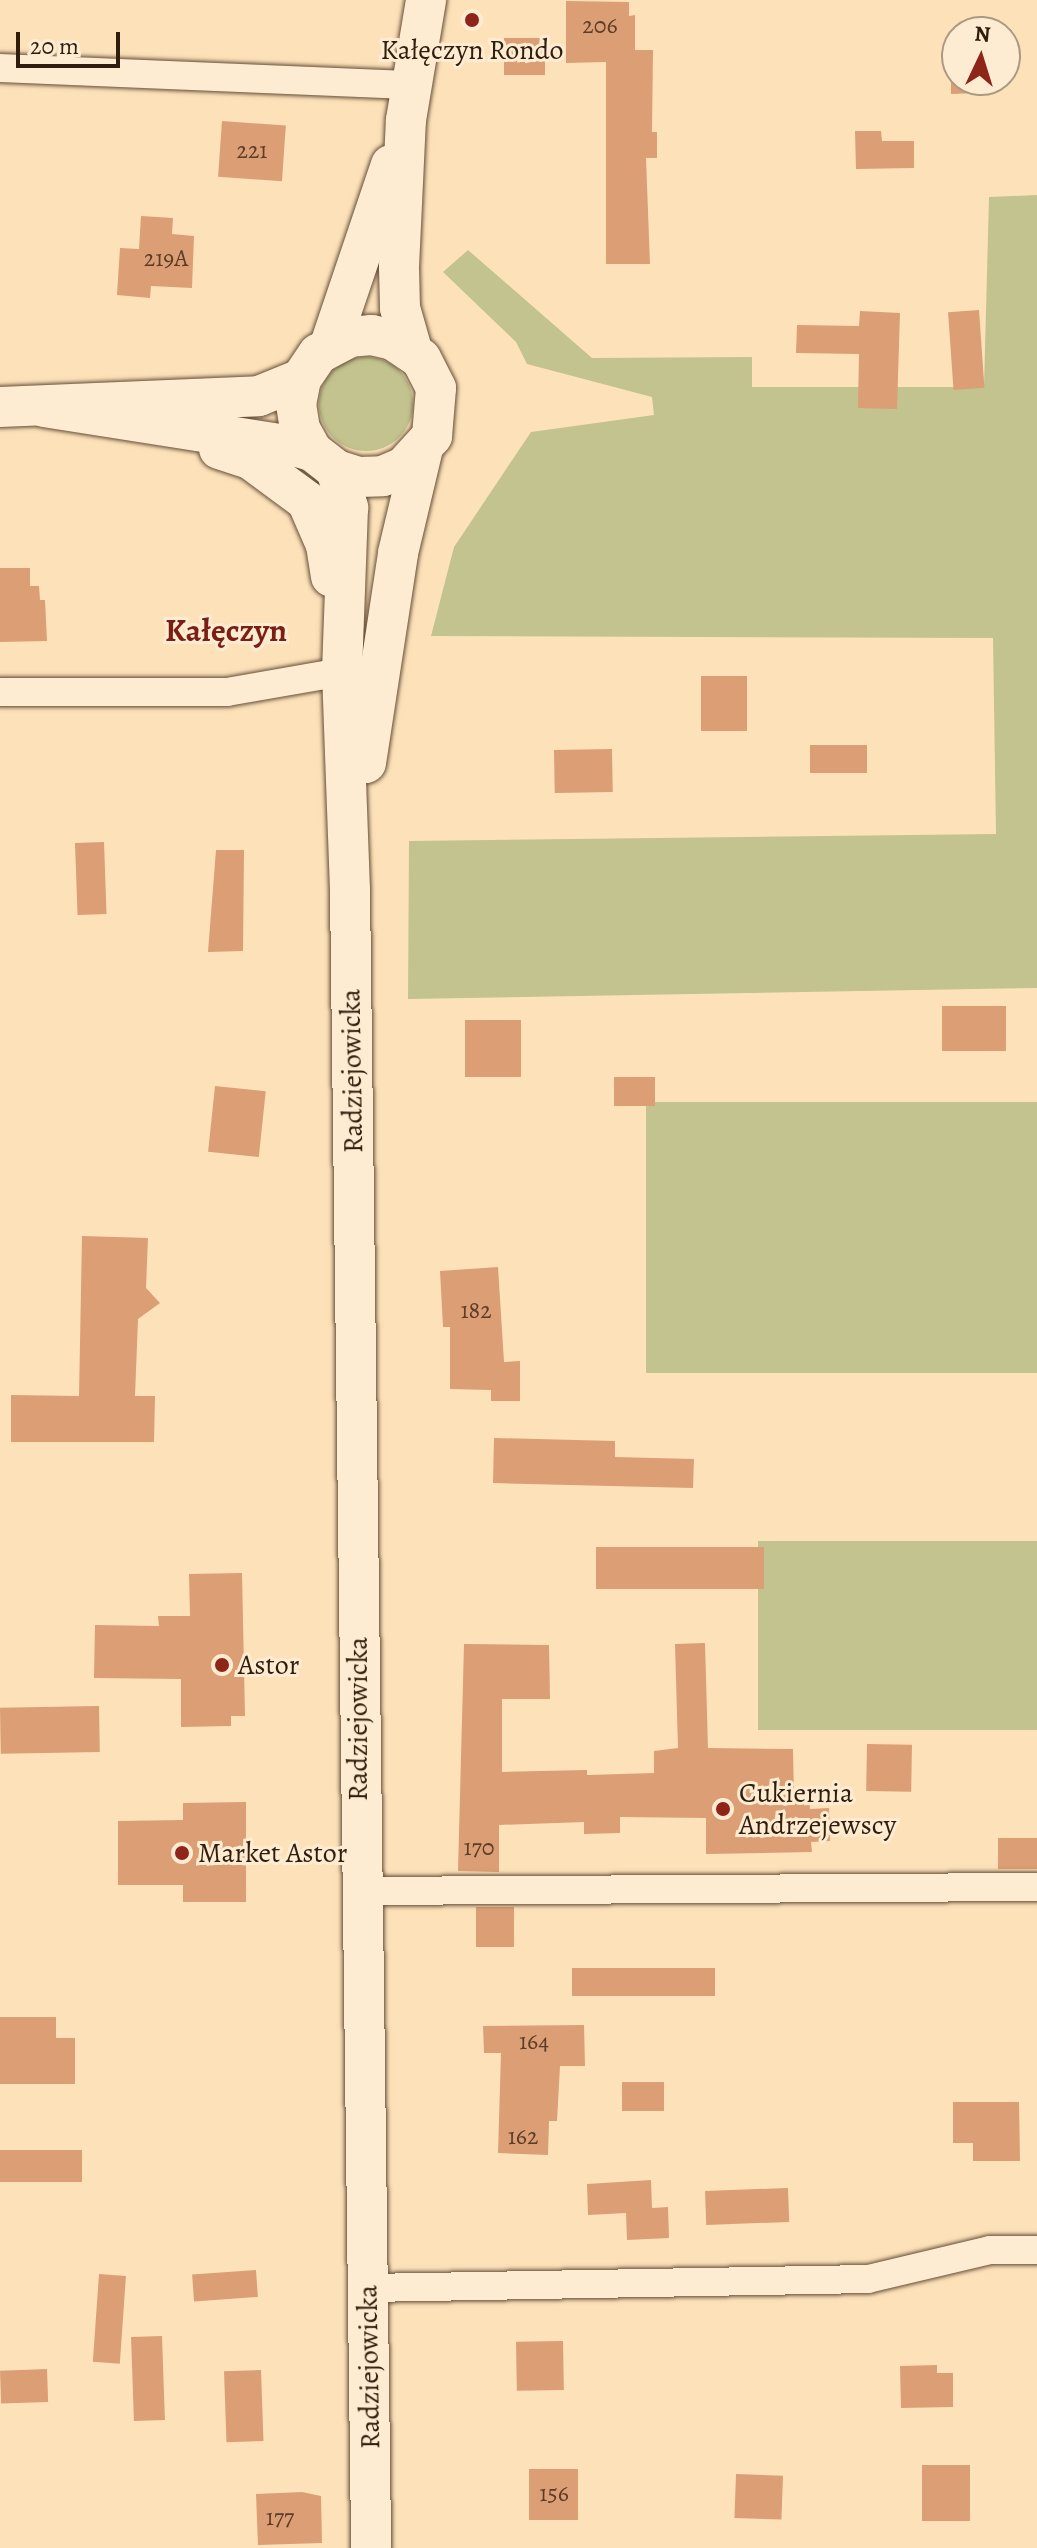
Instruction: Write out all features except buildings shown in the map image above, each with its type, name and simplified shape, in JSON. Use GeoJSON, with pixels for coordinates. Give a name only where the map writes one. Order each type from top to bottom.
{"type":"FeatureCollection","features":[{"type":"Feature","properties":{"kind":"main road"},"geometry":{"type":"LineString","coordinates":[[44,407],[324,461],[359,477],[383,476],[422,452],[432,436],[439,404],[430,373],[412,350],[400,308],[399,267],[409,102],[426,0]]}},
{"type":"Feature","properties":{"kind":"main road"},"geometry":{"type":"LineString","coordinates":[[0,407],[259,396],[301,379],[330,345],[409,102]]}},
{"type":"Feature","properties":{"kind":"main road"},"geometry":{"type":"LineString","coordinates":[[330,345],[372,335],[412,350]]}},
{"type":"Feature","properties":{"kind":"main road"},"geometry":{"type":"LineString","coordinates":[[301,379],[296,404],[300,429],[324,461]]}},
{"type":"Feature","properties":{"kind":"main road"},"geometry":{"type":"LineString","coordinates":[[146,426],[250,459],[307,501],[326,545],[342,672]]}},
{"type":"Feature","properties":{"kind":"main road","name":"Radziejowicka"},"geometry":{"type":"LineString","coordinates":[[350,890],[377,673],[422,452]]}},
{"type":"Feature","properties":{"kind":"main road","name":"Radziejowicka"},"geometry":{"type":"LineString","coordinates":[[324,461],[348,508],[342,672],[350,890],[359,1891],[371,2548]]}},
{"type":"Feature","properties":{"kind":"street"},"geometry":{"type":"LineString","coordinates":[[0,68],[409,102]]}},
{"type":"Feature","properties":{"kind":"street"},"geometry":{"type":"LineString","coordinates":[[0,692],[227,692],[342,672]]}},
{"type":"Feature","properties":{"kind":"street"},"geometry":{"type":"LineString","coordinates":[[359,1891],[1037,1887]]}},
{"type":"Feature","properties":{"kind":"street"},"geometry":{"type":"LineString","coordinates":[[368,2288],[868,2279],[990,2250],[1037,2250]]}},
{"type":"Feature","properties":{"kind":"green space"},"geometry":{"type":"Polygon","coordinates":[[[1037,195],[1037,988],[408,999],[409,841],[996,834],[993,638],[431,636],[454,547],[531,432],[654,415],[652,397],[527,364],[516,342],[443,272],[468,250],[592,358],[752,357],[752,387],[984,387],[989,197],[1037,195]]]}},
{"type":"Feature","properties":{"kind":"green space"},"geometry":{"type":"Polygon","coordinates":[[[366,357],[384,361],[399,371],[409,386],[413,404],[409,422],[399,437],[384,447],[366,451],[348,447],[333,437],[323,422],[319,404],[323,386],[333,371],[348,361],[366,357]]]}},
{"type":"Feature","properties":{"kind":"green space"},"geometry":{"type":"Polygon","coordinates":[[[646,1102],[1037,1102],[1037,1373],[646,1373],[646,1102]]]}},
{"type":"Feature","properties":{"kind":"green space"},"geometry":{"type":"Polygon","coordinates":[[[758,1541],[1037,1541],[1037,1730],[758,1730],[758,1541]]]}},
{"type":"Feature","properties":{"kind":"place","name":"Kałęczyn Rondo"},"geometry":{"type":"Point","coordinates":[472,20]}},
{"type":"Feature","properties":{"kind":"place","name":"Astor"},"geometry":{"type":"Point","coordinates":[222,1665]}},
{"type":"Feature","properties":{"kind":"place","name":"Cukiernia Andrzejewscy"},"geometry":{"type":"Point","coordinates":[723,1809]}},
{"type":"Feature","properties":{"kind":"place","name":"Market Astor"},"geometry":{"type":"Point","coordinates":[182,1853]}},
{"type":"Feature","properties":{"kind":"district","name":"Kałęczyn"},"geometry":{"type":"Point","coordinates":[226,630]}}]}
